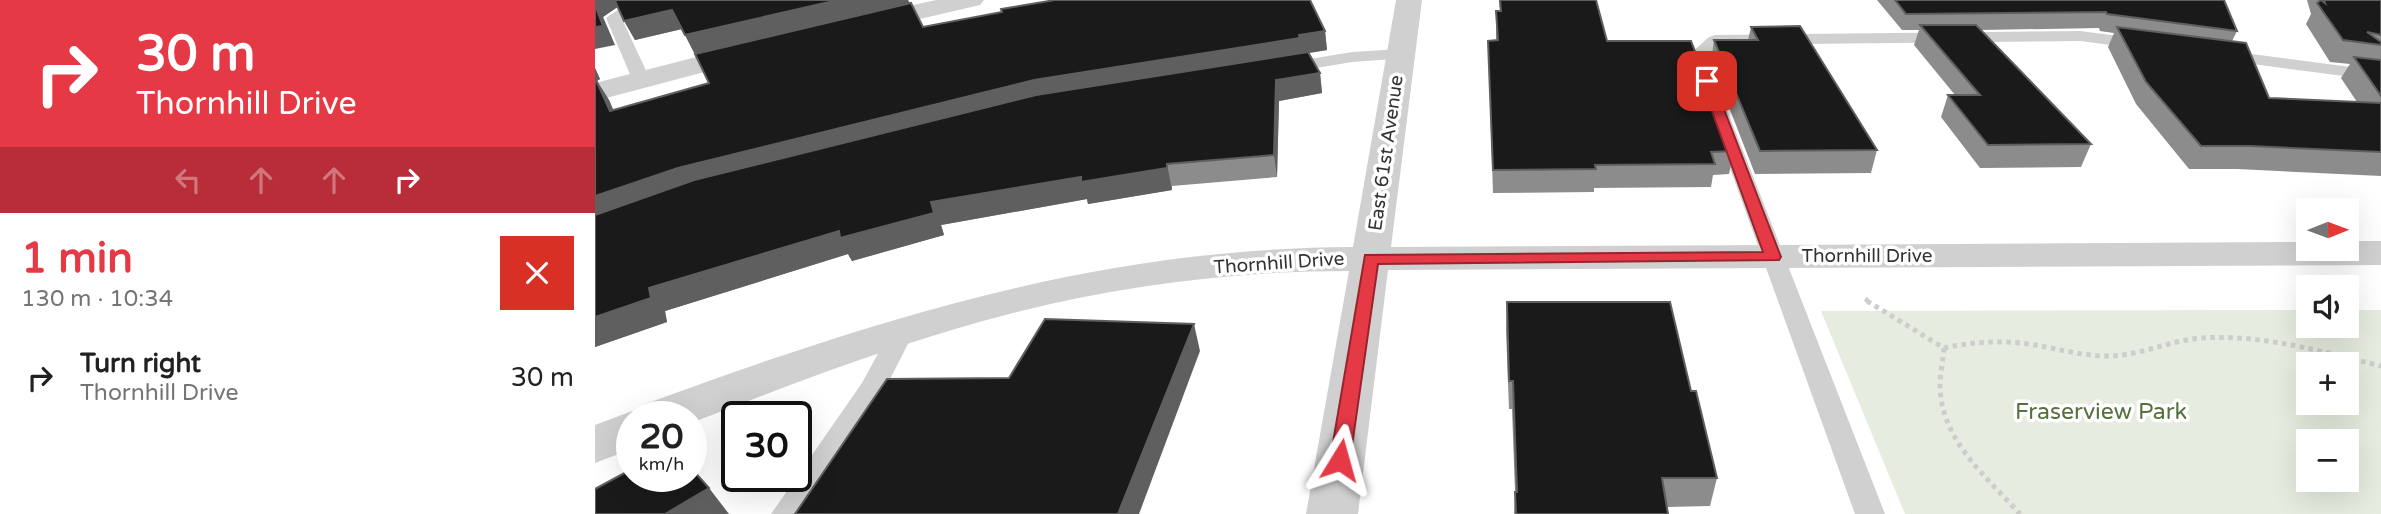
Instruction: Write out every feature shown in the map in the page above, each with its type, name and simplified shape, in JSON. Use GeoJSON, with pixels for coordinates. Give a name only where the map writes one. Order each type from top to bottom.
{"type":"FeatureCollection","features":[{"type":"Feature","properties":{"kind":"street"},"geometry":{"type":"LineString","coordinates":[[841,29],[971,0]]}},
{"type":"Feature","properties":{"kind":"street","name":"East 61st Avenue"},"geometry":{"type":"LineString","coordinates":[[1332,514],[1409,0]]}},
{"type":"Feature","properties":{"kind":"street"},"geometry":{"type":"LineString","coordinates":[[595,92],[776,44]]}},
{"type":"Feature","properties":{"kind":"street","name":"Thornhill Drive"},"geometry":{"type":"LineString","coordinates":[[701,401],[778,372],[1015,299],[1151,273],[1289,259],[2381,253]]}},
{"type":"Feature","properties":{"kind":"street"},"geometry":{"type":"LineString","coordinates":[[595,446],[616,436]]}},
{"type":"Feature","properties":{"kind":"lane"},"geometry":{"type":"LineString","coordinates":[[641,79],[614,18],[643,0]]}},
{"type":"Feature","properties":{"kind":"lane"},"geometry":{"type":"LineString","coordinates":[[1870,514],[1697,55],[1715,40],[2080,36],[2162,47]]}},
{"type":"Feature","properties":{"kind":"lane"},"geometry":{"type":"LineString","coordinates":[[2203,52],[2381,76]]}},
{"type":"Feature","properties":{"kind":"lane"},"geometry":{"type":"LineString","coordinates":[[1271,70],[1352,57],[1401,54]]}},
{"type":"Feature","properties":{"kind":"lane"},"geometry":{"type":"LineString","coordinates":[[786,514],[873,388],[902,332]]}},
{"type":"Feature","properties":{"kind":"path"},"geometry":{"type":"LineString","coordinates":[[1855,293],[1944,348],[1972,343],[2018,343],[2070,353],[2107,356],[2136,354],[2199,338],[2233,337],[2277,343],[2381,366]]}},
{"type":"Feature","properties":{"kind":"path"},"geometry":{"type":"LineString","coordinates":[[1944,348],[1939,388],[1945,423],[1959,448],[1978,472],[2020,514]]}},
{"type":"Feature","properties":{"kind":"green space","name":"Fraserview Park"},"geometry":{"type":"Polygon","coordinates":[[[2296,310],[2296,338],[2359,338],[2359,310],[2381,310],[2381,514],[1905,514],[1821,311],[2296,310]]]}},
{"type":"Feature","properties":{"kind":"building"},"geometry":{"type":"Polygon","coordinates":[[[838,0],[685,35],[672,10],[624,21],[615,1],[838,0]]]}},
{"type":"Feature","properties":{"kind":"building"},"geometry":{"type":"Polygon","coordinates":[[[1055,0],[1310,0],[1325,31],[1299,35],[1300,38],[1034,80],[678,168],[595,196],[595,80],[610,111],[709,83],[695,54],[911,3],[923,27],[1055,0]]]}},
{"type":"Feature","properties":{"kind":"building"},"geometry":{"type":"Polygon","coordinates":[[[1500,0],[1596,0],[1607,41],[1691,41],[1734,151],[1711,152],[1715,164],[1595,165],[1596,169],[1493,170],[1488,41],[1498,40],[1496,11],[1501,11],[1500,0]]]}},
{"type":"Feature","properties":{"kind":"building"},"geometry":{"type":"Polygon","coordinates":[[[1895,0],[2224,0],[2237,31],[2106,12],[1906,14],[1895,0]]]}},
{"type":"Feature","properties":{"kind":"building"},"geometry":{"type":"Polygon","coordinates":[[[2321,0],[2325,3],[2324,0],[2381,0],[2381,35],[2367,32],[2381,42],[2381,45],[2343,40],[2317,3],[2321,0]]]}},
{"type":"Feature","properties":{"kind":"building"},"geometry":{"type":"Polygon","coordinates":[[[595,5],[603,26],[595,27],[595,5]]]}},
{"type":"Feature","properties":{"kind":"building"},"geometry":{"type":"Polygon","coordinates":[[[1920,25],[1976,25],[2091,144],[1988,145],[1948,95],[1980,95],[1920,25]]]}},
{"type":"Feature","properties":{"kind":"building"},"geometry":{"type":"Polygon","coordinates":[[[1800,26],[1877,150],[1760,151],[1714,40],[1758,40],[1751,27],[1800,26]]]}},
{"type":"Feature","properties":{"kind":"building"},"geometry":{"type":"Polygon","coordinates":[[[2117,27],[2246,43],[2269,98],[2381,103],[2381,152],[2201,146],[2146,82],[2117,27]]]}},
{"type":"Feature","properties":{"kind":"building"},"geometry":{"type":"Polygon","coordinates":[[[1308,52],[1320,73],[1276,80],[1274,155],[1167,164],[1167,168],[1081,182],[1081,177],[931,202],[934,213],[840,238],[839,231],[649,288],[651,298],[595,317],[595,215],[694,180],[1036,95],[1308,52]]]}},
{"type":"Feature","properties":{"kind":"building"},"geometry":{"type":"Polygon","coordinates":[[[2354,57],[2381,60],[2381,96],[2354,57]]]}},
{"type":"Feature","properties":{"kind":"building"},"geometry":{"type":"Polygon","coordinates":[[[1507,302],[1670,302],[1691,391],[1696,391],[1717,478],[1662,478],[1668,514],[1516,514],[1513,381],[1509,381],[1507,302]]]}},
{"type":"Feature","properties":{"kind":"building"},"geometry":{"type":"Polygon","coordinates":[[[1045,319],[1194,324],[1118,514],[795,514],[887,379],[1009,378],[1045,319]]]}},
{"type":"Feature","properties":{"kind":"building"},"geometry":{"type":"Polygon","coordinates":[[[616,478],[616,492],[702,492],[665,514],[595,514],[595,489],[616,478]]]}},
{"type":"Feature","properties":{"kind":"route"},"geometry":{"type":"LineString","coordinates":[[1340,460],[1371,259],[1773,257],[1707,81]]}}]}
